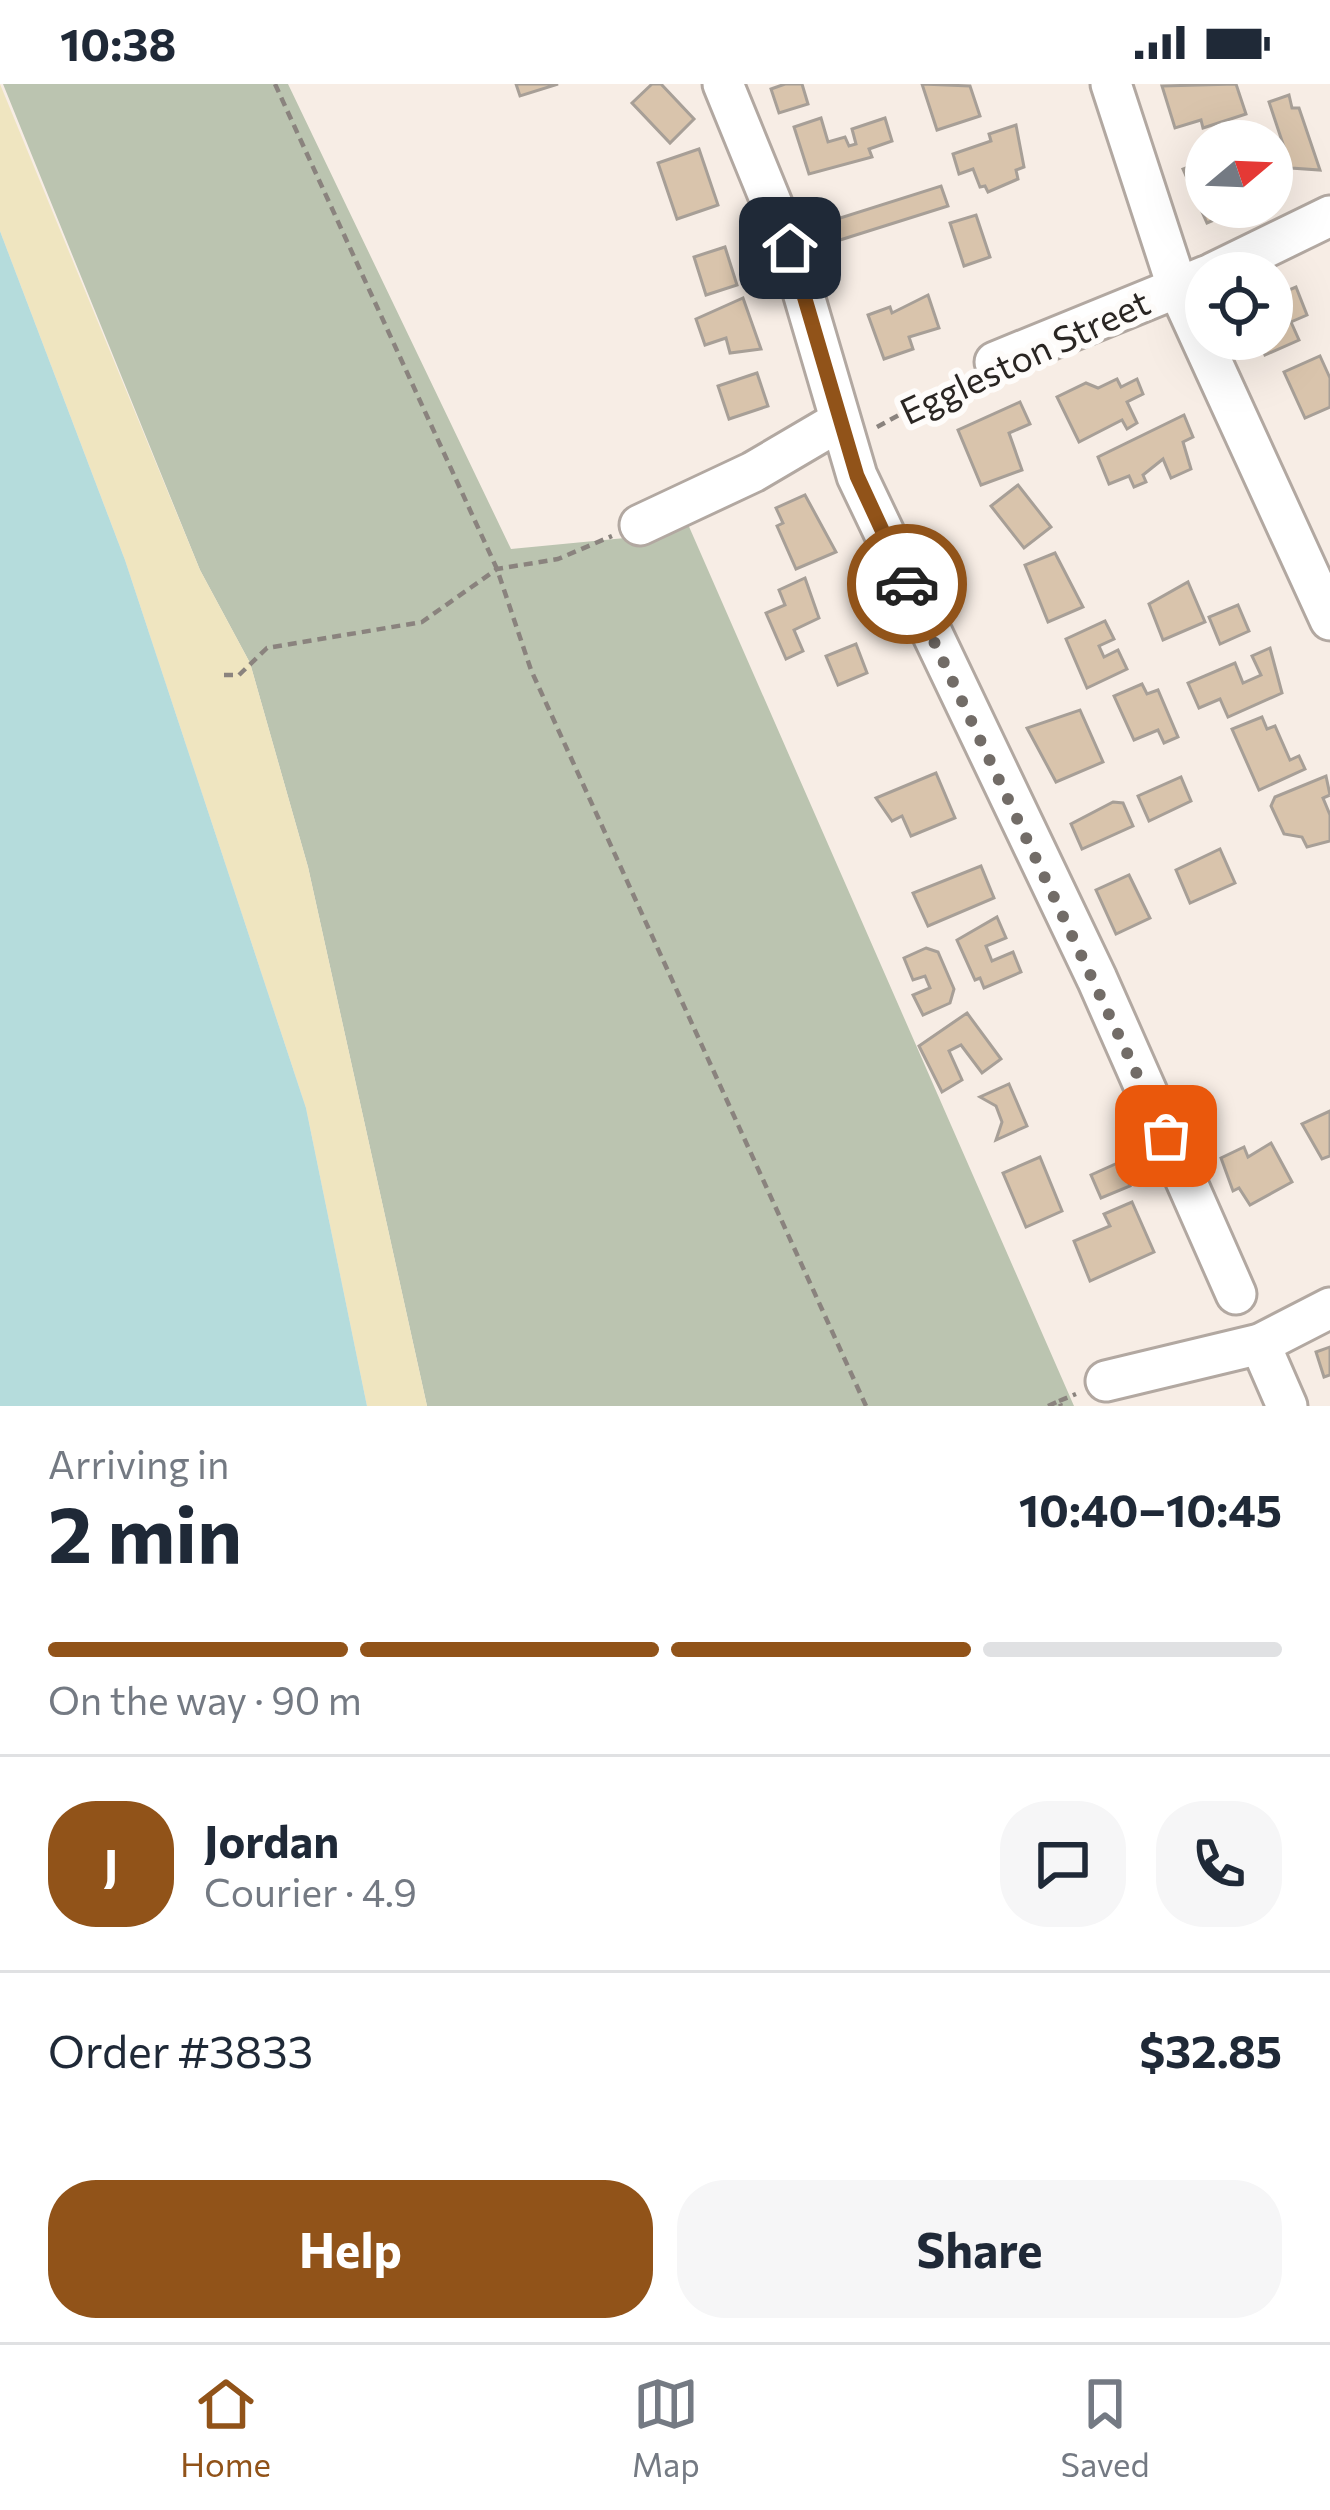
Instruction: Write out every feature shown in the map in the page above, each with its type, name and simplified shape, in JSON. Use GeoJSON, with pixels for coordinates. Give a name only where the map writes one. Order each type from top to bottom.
{"type":"FeatureCollection","features":[{"type":"Feature","properties":{"kind":"street"},"geometry":{"type":"LineString","coordinates":[[723,84],[790,248],[842,433],[1097,979],[1236,1294]]}},
{"type":"Feature","properties":{"kind":"street"},"geometry":{"type":"LineString","coordinates":[[1111,84],[1187,252]]}},
{"type":"Feature","properties":{"kind":"street","name":"Eggleston Street"},"geometry":{"type":"LineString","coordinates":[[1254,252],[1330,216]]}},
{"type":"Feature","properties":{"kind":"street","name":"Eggleston Street"},"geometry":{"type":"LineString","coordinates":[[995,362],[1185,284]]}},
{"type":"Feature","properties":{"kind":"street"},"geometry":{"type":"LineString","coordinates":[[1230,360],[1330,620]]}},
{"type":"Feature","properties":{"kind":"street"},"geometry":{"type":"LineString","coordinates":[[640,525],[842,433]]}},
{"type":"Feature","properties":{"kind":"street"},"geometry":{"type":"LineString","coordinates":[[1106,1381],[1260,1344],[1330,1308]]}},
{"type":"Feature","properties":{"kind":"street"},"geometry":{"type":"LineString","coordinates":[[1260,1344],[1287,1406]]}},
{"type":"Feature","properties":{"kind":"path"},"geometry":{"type":"LineString","coordinates":[[275,84],[497,569],[531,670],[866,1406]]}},
{"type":"Feature","properties":{"kind":"path","name":"Eggleston Street"},"geometry":{"type":"LineString","coordinates":[[842,433],[995,362]]}},
{"type":"Feature","properties":{"kind":"path"},"geometry":{"type":"LineString","coordinates":[[224,675],[239,675],[267,648],[422,622],[497,569],[558,559],[640,525]]}},
{"type":"Feature","properties":{"kind":"path"},"geometry":{"type":"LineString","coordinates":[[1048,1406],[1059,1401],[1061,1406]]}},
{"type":"Feature","properties":{"kind":"green space"},"geometry":{"type":"Polygon","coordinates":[[[3,84],[288,84],[511,549],[625,538],[687,522],[1074,1406],[427,1406],[308,867],[250,663],[200,570],[3,84]]]}},
{"type":"Feature","properties":{"kind":"sand"},"geometry":{"type":"Polygon","coordinates":[[[0,84],[200,570],[250,663],[308,867],[427,1406],[367,1406],[306,1108],[125,560],[0,231],[0,84]]]}},
{"type":"Feature","properties":{"kind":"water"},"geometry":{"type":"Polygon","coordinates":[[[0,231],[125,560],[306,1108],[367,1406],[0,1406],[0,231]]]}},
{"type":"Feature","properties":{"kind":"building"},"geometry":{"type":"Polygon","coordinates":[[[516,84],[558,84],[520,96],[516,84]]]}},
{"type":"Feature","properties":{"kind":"building"},"geometry":{"type":"Polygon","coordinates":[[[652,84],[661,84],[694,119],[670,143],[632,103],[652,84]]]}},
{"type":"Feature","properties":{"kind":"building"},"geometry":{"type":"Polygon","coordinates":[[[802,84],[808,104],[779,113],[771,89],[802,84]]]}},
{"type":"Feature","properties":{"kind":"building"},"geometry":{"type":"Polygon","coordinates":[[[922,84],[970,86],[980,116],[937,130],[922,84]]]}},
{"type":"Feature","properties":{"kind":"building"},"geometry":{"type":"Polygon","coordinates":[[[1236,84],[1246,114],[1228,120],[1185,120],[1185,125],[1175,128],[1162,86],[1236,84]]]}},
{"type":"Feature","properties":{"kind":"building"},"geometry":{"type":"Polygon","coordinates":[[[1289,95],[1292,108],[1299,108],[1320,170],[1293,168],[1293,120],[1275,120],[1269,102],[1289,95]]]}},
{"type":"Feature","properties":{"kind":"building"},"geometry":{"type":"Polygon","coordinates":[[[821,118],[828,142],[845,137],[849,146],[856,144],[852,129],[885,118],[892,141],[869,149],[872,157],[809,174],[794,127],[821,118]]]}},
{"type":"Feature","properties":{"kind":"building"},"geometry":{"type":"Polygon","coordinates":[[[1016,125],[1024,167],[1016,170],[1018,179],[988,192],[980,187],[973,169],[959,174],[953,154],[991,141],[989,134],[1016,125]]]}},
{"type":"Feature","properties":{"kind":"building"},"geometry":{"type":"Polygon","coordinates":[[[699,149],[718,205],[677,219],[658,163],[699,149]]]}},
{"type":"Feature","properties":{"kind":"building"},"geometry":{"type":"Polygon","coordinates":[[[941,186],[948,206],[824,245],[818,225],[941,186]]]}},
{"type":"Feature","properties":{"kind":"building"},"geometry":{"type":"Polygon","coordinates":[[[976,215],[990,257],[964,266],[950,223],[976,215]]]}},
{"type":"Feature","properties":{"kind":"building"},"geometry":{"type":"Polygon","coordinates":[[[725,247],[737,285],[706,295],[694,257],[725,247]]]}},
{"type":"Feature","properties":{"kind":"building"},"geometry":{"type":"Polygon","coordinates":[[[1293,288],[1307,315],[1293,321],[1293,288]]]}},
{"type":"Feature","properties":{"kind":"building"},"geometry":{"type":"Polygon","coordinates":[[[928,295],[939,328],[909,337],[913,349],[884,359],[868,315],[890,307],[892,313],[928,295]]]}},
{"type":"Feature","properties":{"kind":"building"},"geometry":{"type":"Polygon","coordinates":[[[743,298],[761,349],[730,353],[726,338],[705,345],[696,319],[743,298]]]}},
{"type":"Feature","properties":{"kind":"building"},"geometry":{"type":"Polygon","coordinates":[[[1320,356],[1330,378],[1330,407],[1305,418],[1284,372],[1320,356]]]}},
{"type":"Feature","properties":{"kind":"building"},"geometry":{"type":"Polygon","coordinates":[[[757,373],[768,406],[729,419],[718,386],[757,373]]]}},
{"type":"Feature","properties":{"kind":"building"},"geometry":{"type":"Polygon","coordinates":[[[1117,379],[1121,387],[1137,379],[1143,394],[1127,402],[1137,423],[1127,429],[1122,420],[1079,442],[1057,397],[1086,383],[1098,388],[1117,379]]]}},
{"type":"Feature","properties":{"kind":"building"},"geometry":{"type":"Polygon","coordinates":[[[1020,402],[1030,424],[1009,433],[1022,470],[981,485],[958,430],[1020,402]]]}},
{"type":"Feature","properties":{"kind":"building"},"geometry":{"type":"Polygon","coordinates":[[[1184,415],[1193,437],[1183,442],[1191,469],[1171,478],[1163,459],[1143,475],[1146,482],[1134,487],[1129,476],[1109,484],[1098,457],[1184,415]]]}},
{"type":"Feature","properties":{"kind":"building"},"geometry":{"type":"Polygon","coordinates":[[[1018,485],[1051,527],[1024,548],[991,506],[1018,485]]]}},
{"type":"Feature","properties":{"kind":"building"},"geometry":{"type":"Polygon","coordinates":[[[805,495],[836,552],[796,569],[777,526],[783,523],[776,508],[805,495]]]}},
{"type":"Feature","properties":{"kind":"building"},"geometry":{"type":"Polygon","coordinates":[[[1055,553],[1083,607],[1048,622],[1025,565],[1055,553]]]}},
{"type":"Feature","properties":{"kind":"building"},"geometry":{"type":"Polygon","coordinates":[[[805,578],[819,618],[794,630],[803,651],[786,659],[766,613],[785,605],[779,590],[805,578]]]}},
{"type":"Feature","properties":{"kind":"building"},"geometry":{"type":"Polygon","coordinates":[[[1188,582],[1205,622],[1163,640],[1149,604],[1188,582]]]}},
{"type":"Feature","properties":{"kind":"building"},"geometry":{"type":"Polygon","coordinates":[[[1238,605],[1249,631],[1220,644],[1209,617],[1238,605]]]}},
{"type":"Feature","properties":{"kind":"building"},"geometry":{"type":"Polygon","coordinates":[[[1105,621],[1114,639],[1099,646],[1104,657],[1118,650],[1127,669],[1087,688],[1066,639],[1105,621]]]}},
{"type":"Feature","properties":{"kind":"building"},"geometry":{"type":"Polygon","coordinates":[[[856,644],[867,673],[838,685],[826,656],[856,644]]]}},
{"type":"Feature","properties":{"kind":"building"},"geometry":{"type":"Polygon","coordinates":[[[1270,648],[1282,693],[1228,717],[1220,699],[1199,708],[1188,683],[1235,663],[1243,683],[1261,675],[1252,656],[1270,648]]]}},
{"type":"Feature","properties":{"kind":"building"},"geometry":{"type":"Polygon","coordinates":[[[1142,684],[1147,694],[1158,690],[1178,737],[1164,743],[1158,730],[1134,740],[1114,696],[1142,684]]]}},
{"type":"Feature","properties":{"kind":"building"},"geometry":{"type":"Polygon","coordinates":[[[1080,710],[1103,762],[1056,782],[1027,728],[1080,710]]]}},
{"type":"Feature","properties":{"kind":"building"},"geometry":{"type":"Polygon","coordinates":[[[1262,717],[1267,729],[1275,726],[1290,760],[1299,756],[1305,769],[1259,790],[1232,729],[1262,717]]]}},
{"type":"Feature","properties":{"kind":"building"},"geometry":{"type":"Polygon","coordinates":[[[936,773],[955,818],[911,836],[902,816],[892,821],[876,798],[936,773]]]}},
{"type":"Feature","properties":{"kind":"building"},"geometry":{"type":"Polygon","coordinates":[[[1326,776],[1330,795],[1323,798],[1330,815],[1330,841],[1307,847],[1302,837],[1284,834],[1271,806],[1275,797],[1326,776]]]}},
{"type":"Feature","properties":{"kind":"building"},"geometry":{"type":"Polygon","coordinates":[[[1181,777],[1191,801],[1149,821],[1138,796],[1181,777]]]}},
{"type":"Feature","properties":{"kind":"building"},"geometry":{"type":"Polygon","coordinates":[[[1113,802],[1123,803],[1133,826],[1082,849],[1071,824],[1113,802]]]}},
{"type":"Feature","properties":{"kind":"building"},"geometry":{"type":"Polygon","coordinates":[[[1220,849],[1235,883],[1190,903],[1176,870],[1220,849]]]}},
{"type":"Feature","properties":{"kind":"building"},"geometry":{"type":"Polygon","coordinates":[[[981,866],[994,898],[928,926],[913,893],[981,866]]]}},
{"type":"Feature","properties":{"kind":"building"},"geometry":{"type":"Polygon","coordinates":[[[1129,875],[1150,918],[1116,934],[1096,890],[1129,875]]]}},
{"type":"Feature","properties":{"kind":"building"},"geometry":{"type":"Polygon","coordinates":[[[997,917],[1006,938],[986,946],[992,961],[1013,952],[1021,972],[984,988],[980,978],[975,980],[957,940],[997,917]]]}},
{"type":"Feature","properties":{"kind":"building"},"geometry":{"type":"Polygon","coordinates":[[[926,948],[938,952],[954,989],[950,1003],[923,1015],[913,995],[930,988],[925,976],[913,980],[904,958],[926,948]]]}},
{"type":"Feature","properties":{"kind":"building"},"geometry":{"type":"Polygon","coordinates":[[[967,1013],[1001,1059],[982,1073],[961,1045],[949,1051],[962,1080],[942,1092],[919,1046],[967,1013]]]}},
{"type":"Feature","properties":{"kind":"building"},"geometry":{"type":"Polygon","coordinates":[[[1009,1084],[1027,1126],[996,1140],[1002,1122],[996,1106],[980,1097],[1009,1084]]]}},
{"type":"Feature","properties":{"kind":"building"},"geometry":{"type":"Polygon","coordinates":[[[1330,1111],[1330,1156],[1322,1159],[1302,1124],[1330,1111]]]}},
{"type":"Feature","properties":{"kind":"building"},"geometry":{"type":"Polygon","coordinates":[[[1271,1143],[1292,1182],[1250,1205],[1239,1188],[1233,1191],[1221,1158],[1244,1147],[1248,1157],[1271,1143]]]}},
{"type":"Feature","properties":{"kind":"building"},"geometry":{"type":"Polygon","coordinates":[[[1040,1157],[1062,1211],[1026,1227],[1003,1173],[1040,1157]]]}},
{"type":"Feature","properties":{"kind":"building"},"geometry":{"type":"Polygon","coordinates":[[[1120,1162],[1130,1186],[1101,1198],[1091,1175],[1120,1162]]]}},
{"type":"Feature","properties":{"kind":"building"},"geometry":{"type":"Polygon","coordinates":[[[1132,1202],[1154,1252],[1090,1281],[1074,1241],[1110,1226],[1104,1214],[1132,1202]]]}},
{"type":"Feature","properties":{"kind":"building"},"geometry":{"type":"Polygon","coordinates":[[[1330,1347],[1330,1375],[1324,1377],[1316,1352],[1330,1347]]]}},
{"type":"Feature","properties":{"kind":"way so far"},"geometry":{"type":"LineString","coordinates":[[907,584],[1097,979],[1166,1136]]}},
{"type":"Feature","properties":{"kind":"route"},"geometry":{"type":"LineString","coordinates":[[790,248],[857,476],[907,584]]}}]}
